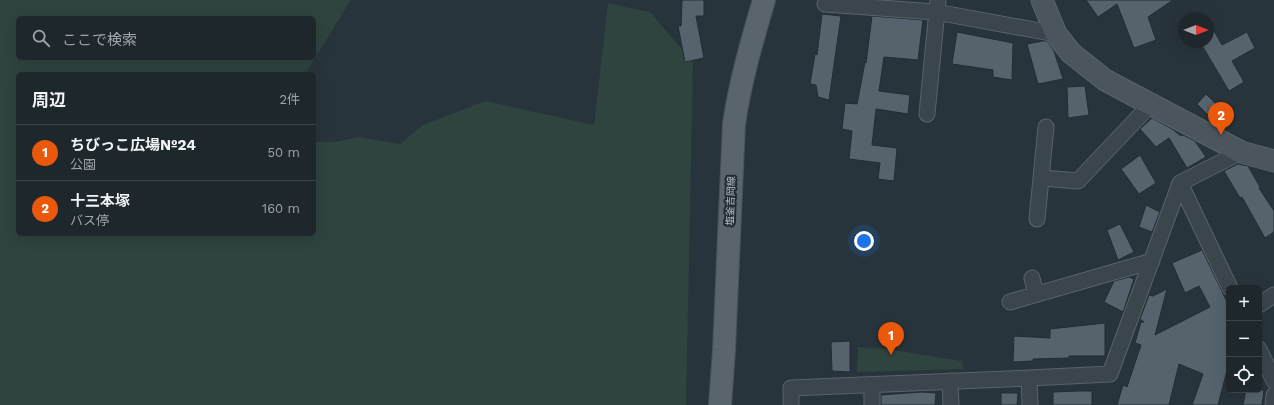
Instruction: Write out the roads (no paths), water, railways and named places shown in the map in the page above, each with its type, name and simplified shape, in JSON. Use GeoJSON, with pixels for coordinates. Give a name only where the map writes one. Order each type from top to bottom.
{"type":"FeatureCollection","features":[{"type":"Feature","properties":{"kind":"main road","name":"塩釜吉岡線"},"geometry":{"type":"LineString","coordinates":[[720,405],[724,350],[734,124],[747,57],[764,0]]}},
{"type":"Feature","properties":{"kind":"street"},"geometry":{"type":"LineString","coordinates":[[1042,0],[1056,34],[1071,53],[1104,80],[1241,152],[1274,161]]}},
{"type":"Feature","properties":{"kind":"street"},"geometry":{"type":"LineString","coordinates":[[825,4],[937,6],[1056,34]]}},
{"type":"Feature","properties":{"kind":"street"},"geometry":{"type":"LineString","coordinates":[[927,114],[937,6]]}},
{"type":"Feature","properties":{"kind":"street"},"geometry":{"type":"LineString","coordinates":[[1042,178],[1078,181],[1150,105]]}},
{"type":"Feature","properties":{"kind":"street"},"geometry":{"type":"LineString","coordinates":[[1037,219],[1046,128]]}},
{"type":"Feature","properties":{"kind":"street"},"geometry":{"type":"LineString","coordinates":[[791,405],[790,388],[1110,374],[1180,183],[1241,152]]}},
{"type":"Feature","properties":{"kind":"street"},"geometry":{"type":"LineString","coordinates":[[1180,183],[1229,285]]}},
{"type":"Feature","properties":{"kind":"street"},"geometry":{"type":"LineString","coordinates":[[1010,302],[1152,261]]}},
{"type":"Feature","properties":{"kind":"street"},"geometry":{"type":"LineString","coordinates":[[1032,278],[1036,294]]}},
{"type":"Feature","properties":{"kind":"street"},"geometry":{"type":"LineString","coordinates":[[1262,303],[1274,295]]}},
{"type":"Feature","properties":{"kind":"street"},"geometry":{"type":"LineString","coordinates":[[1262,355],[1274,380]]}},
{"type":"Feature","properties":{"kind":"street"},"geometry":{"type":"LineString","coordinates":[[1030,378],[1030,405]]}},
{"type":"Feature","properties":{"kind":"street"},"geometry":{"type":"LineString","coordinates":[[950,381],[951,405]]}},
{"type":"Feature","properties":{"kind":"street"},"geometry":{"type":"LineString","coordinates":[[872,385],[872,405]]}},
{"type":"Feature","properties":{"kind":"street"},"geometry":{"type":"LineString","coordinates":[[1272,405],[1274,395]]}},
{"type":"Feature","properties":{"kind":"place","name":"十三本塚"},"geometry":{"type":"Point","coordinates":[1221,135]}},
{"type":"Feature","properties":{"kind":"place","name":"ちびっこ広場№24"},"geometry":{"type":"Point","coordinates":[891,355]}}]}
